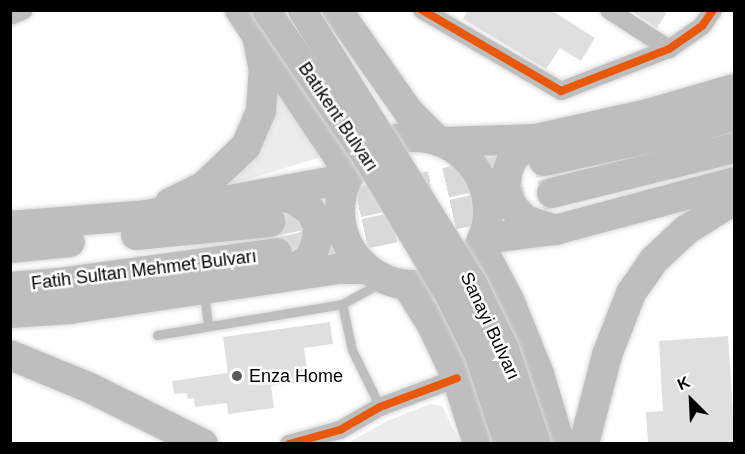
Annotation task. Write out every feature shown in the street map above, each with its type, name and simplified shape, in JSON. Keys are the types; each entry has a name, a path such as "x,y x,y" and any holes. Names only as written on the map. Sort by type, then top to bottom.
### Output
{"highway":[{"path":"240,10 262,23 348,176"},
{"path":"10,313 70,309 336,270 432,283 456,272 481,242 488,220 487,194 477,170 459,151 439,141 408,111 337,10"},
{"path":"146,215 203,187 246,146 261,110 264,71 262,23"},
{"path":"555,230 525,220 512,206 505,188 507,173 513,158 648,114 735,89"},
{"path":"478,444 457,378 443,349 387,278 350,250 340,226 340,200 348,176 360,158 385,142 411,136 439,141 540,150 678,132 735,116"},
{"path":"552,193 687,162 735,148"},
{"path":"10,226 146,215 247,198 348,176"},
{"path":"247,198 272,196 292,198 310,210 318,225 317,240 310,258 290,272 263,281"},
{"path":"481,242 734,197"},
{"path":"584,444 607,355 630,293 653,261 686,230 734,197"},
{"name":"Fatih Sultan Mehmet Bulvarı","path":"10,248 270,222"},
{"path":"481,242 539,374 560,444"},
{"name":"Fatih Sultan Mehmet Bulvarı","path":"10,287 58,283 277,253"},
{"path":"443,349 454,330 474,315 488,311 513,311"},
{"path":"10,354 90,388 203,444"}],"main road":[{"name":"Batıkent Bulvarı","path":"302,10 419,220"},
{"name":"Batıkent Bulvarı","path":"262,23 419,220"},
{"name":"Sanayi Bulvarı","path":"419,220 449,295 479,356 508,444"},
{"name":"Sanayi Bulvarı","path":"419,220 474,285 505,349 537,444"}],"street":[{"path":"422,10 449,17 561,91 669,49 702,26 713,10"},
{"path":"609,10 669,49"},
{"path":"289,444 340,430 381,407 457,378"}],"lane":[{"path":"157,334 342,304 387,278"},
{"path":"204,291 208,326"},
{"path":"342,304 352,350 381,407"}],"shaded area":[{"path":"274,83 321,157 229,185 229,179"},
{"path":"430,404 442,406 460,443 348,443 387,421"}],"building":[{"path":"468,10 551,10 595,38 581,61 560,48 546,69 463,19"},
{"path":"630,10 668,10 657,28"},
{"path":"330,322 333,344 304,348 309,381 271,386 274,408 228,414 227,403 195,407 194,398 188,399 187,393 174,394 172,381 228,373 223,337"},
{"path":"728,336 735,444 648,444 646,412 663,411 659,341"}],"tunnel":[{"path":"270,222 544,161"},
{"path":"277,253 552,193"}],"cycle path":[{"path":"422,10 561,91 669,49 702,26 713,10"},
{"path":"289,444 340,430 380,407 457,378"}],"place":[{"name":"Enza Home","path":"237,376"}]}
